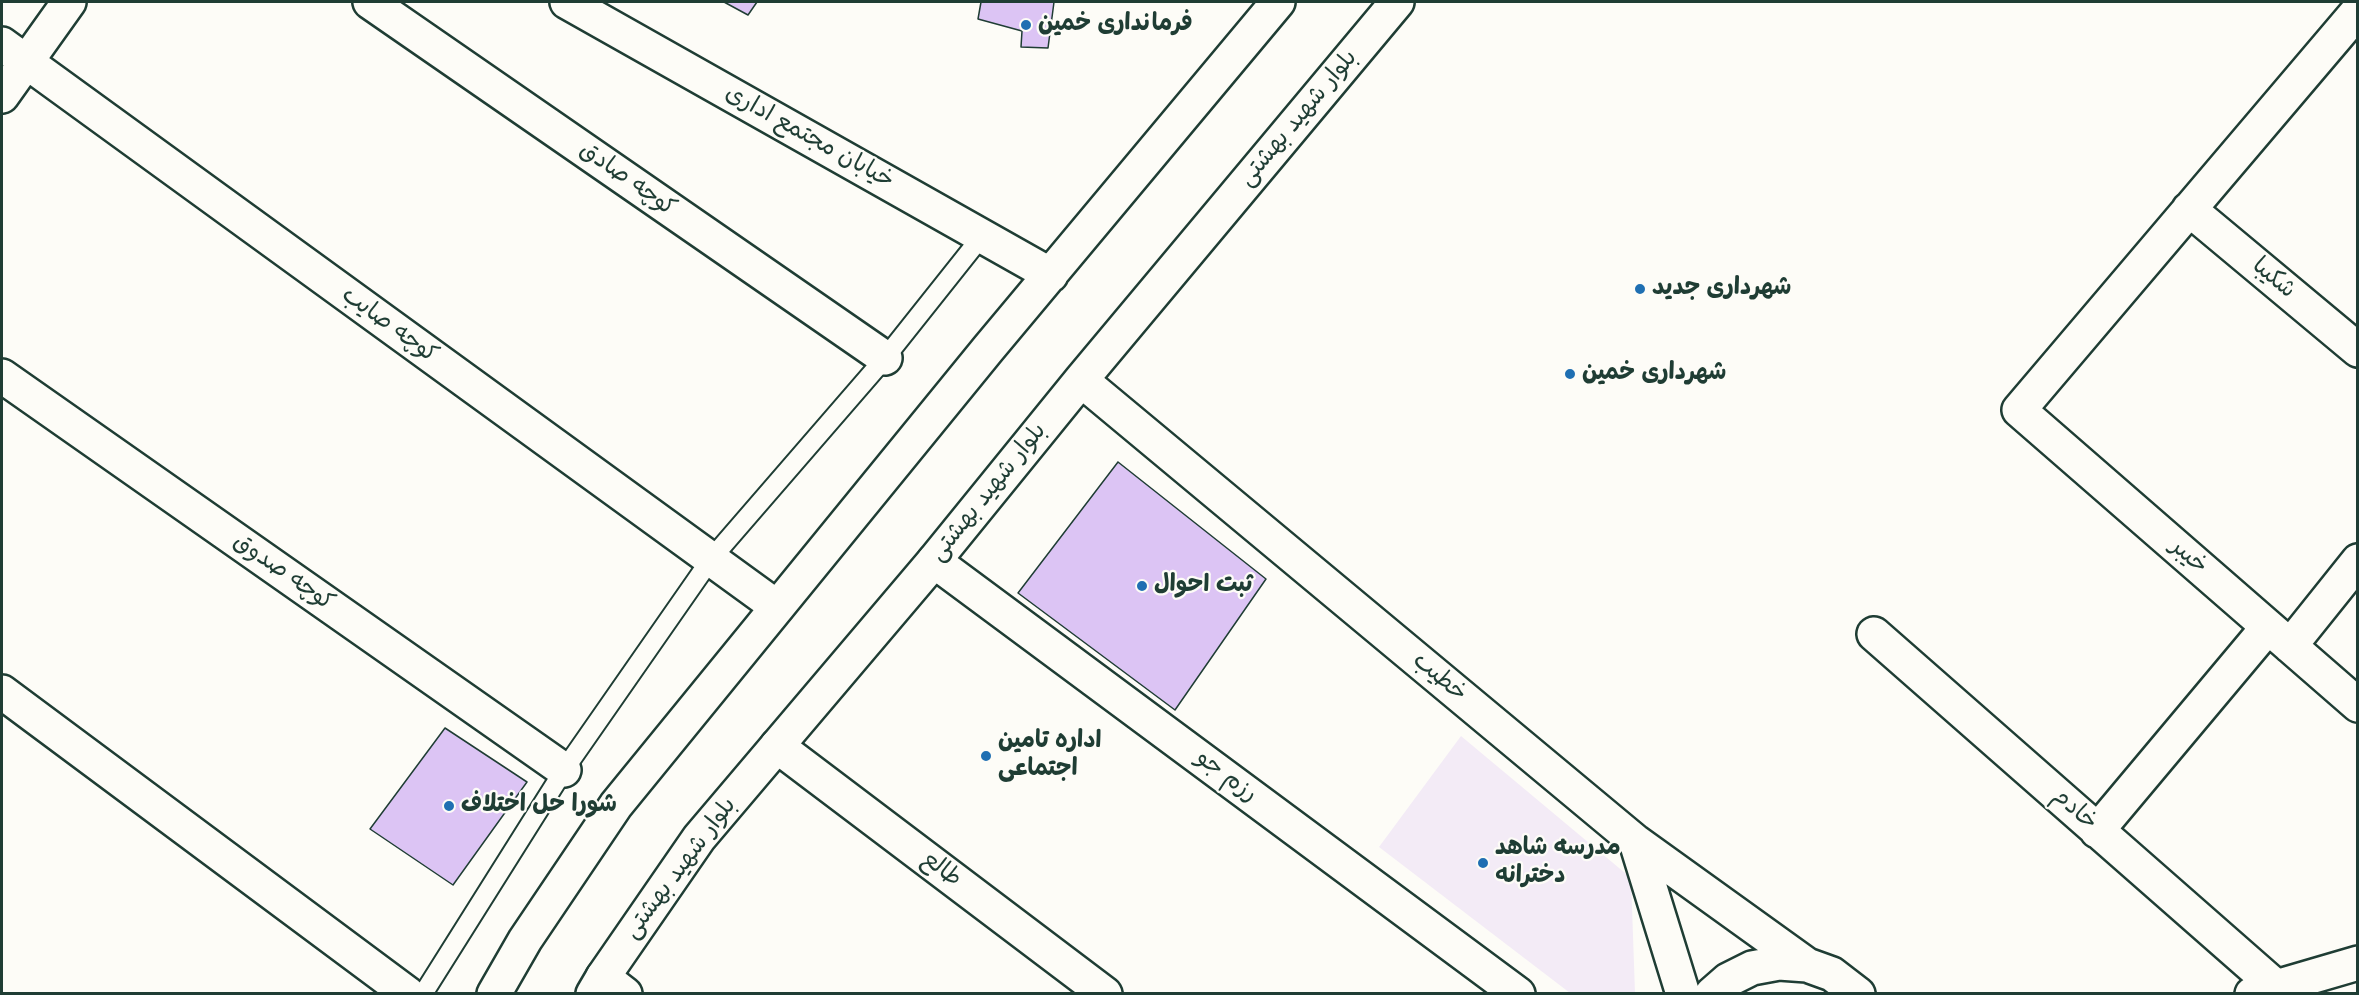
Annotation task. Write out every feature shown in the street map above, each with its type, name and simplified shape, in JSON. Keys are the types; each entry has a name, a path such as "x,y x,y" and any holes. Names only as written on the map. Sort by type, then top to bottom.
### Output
{"street":[{"path":"2,96 14,53 69,2"},
{"name":"کوچه صادق","path":"370,2 885,358"},
{"name":"خیابان مجتمع اداری","path":"567,2 1051,275"},
{"path":"494,993 525,940 616,805 1278,2"},
{"name":"بلوار شهید بهشتی","path":"607,988 699,838 933,561 1397,2"},
{"path":"2189,209 2358,10"},
{"name":"کوچه صایب","path":"14,53 777,608"},
{"name":"شکیبا","path":"2189,209 2358,350"},
{"name":"خیبر","path":"2189,209 2019,410 2358,705"},
{"name":"کوچه صدوق","path":"2,376 564,770"},
{"name":"خطیب","path":"1081,380 1636,842 1807,965"},
{"name":"رزم جو","path":"933,561 1518,993"},
{"path":"2097,831 2279,637 2358,561"},
{"name":"خادم","path":"1874,634 2097,831 2263,990"},
{"path":"2,692 408,993"},
{"name":"طالع","path":"777,746 1105,993"},
{"path":"1636,842 1683,993"},
{"path":"1712,993 1728,980 1752,968 1779,963 1807,965 1832,974 1858,993"},
{"path":"2263,990 2358,963"}],"lane":[{"path":"423,993 564,770 711,559 885,358 982,236"}],"shaded area":[{"path":"1461,736 1631,878 1635,993 1570,993 1379,847"}],"building":[{"path":"724,2 757,2 748,15"},
{"name":"فرمانداری خمین","path":"981,2 1054,2 1048,48 1021,47 1022,31 978,19"},
{"name":"ثبت احوال","path":"1118,462 1266,579 1175,710 1018,593"},
{"name":"شورا حل اختلاف","path":"445,728 527,782 453,885 370,829"}],"place":[{"name":"فرمانداری خمین","path":"1026,25"},
{"name":"شهرداری جدید","path":"1640,289"},
{"name":"شهرداری خمین","path":"1570,374"},
{"name":"ثبت احوال","path":"1142,586"},
{"name":"اداره تامین اجتماعی","path":"986,756"},
{"name":"شورا حل اختلاف","path":"449,806"},
{"name":"مدرسه شاهد دخترانه","path":"1483,863"}]}
